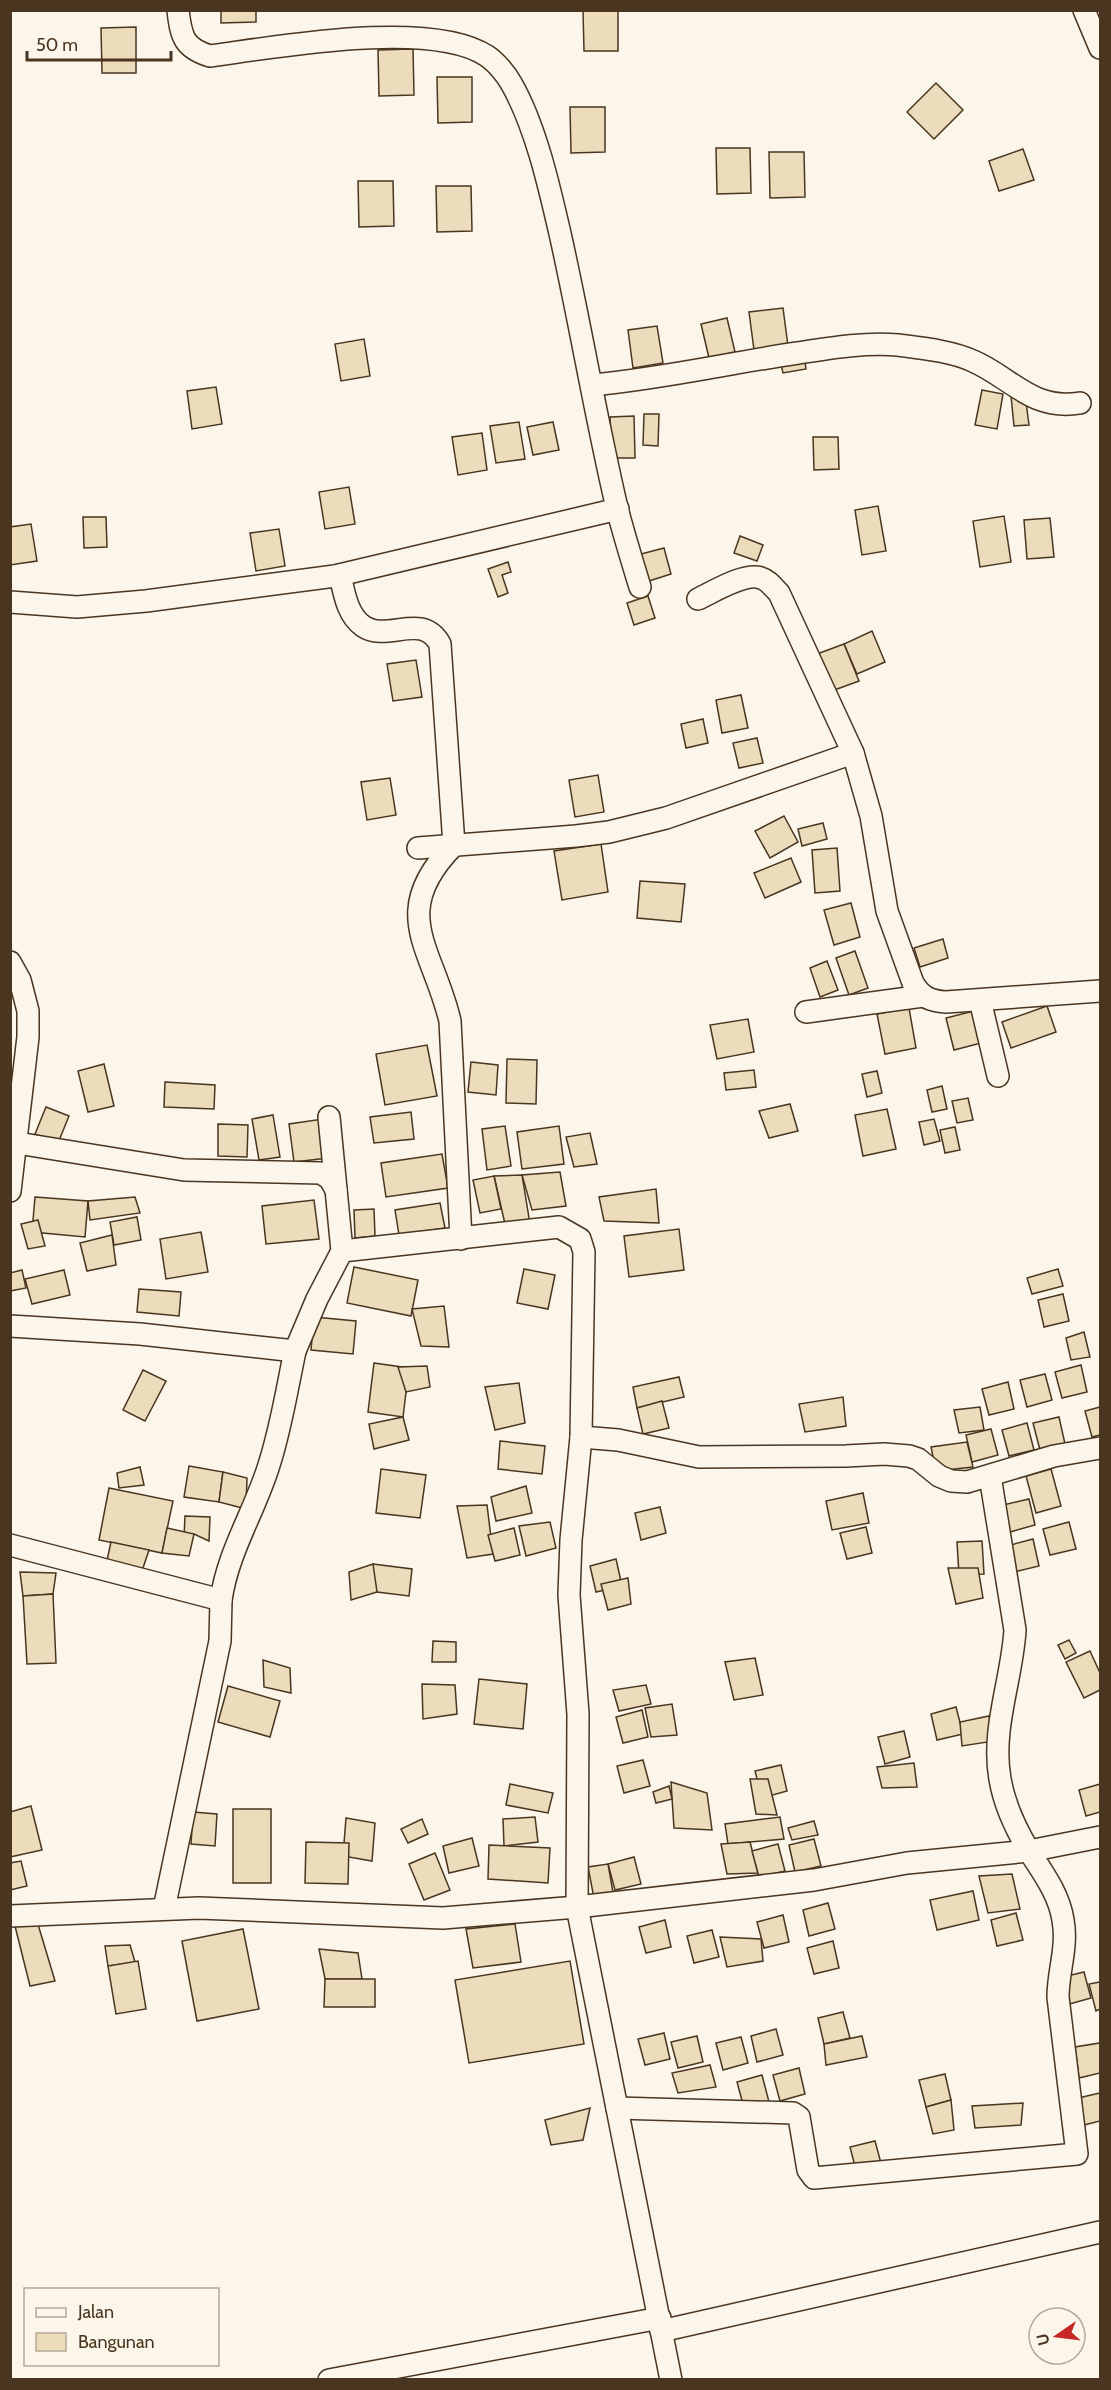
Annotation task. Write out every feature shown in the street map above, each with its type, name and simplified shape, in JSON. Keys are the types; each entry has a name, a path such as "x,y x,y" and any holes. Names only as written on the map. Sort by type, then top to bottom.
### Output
{"street":[{"path":"178,10 180,27 188,45 210,56 318,41 402,37 439,40 472,49 488,57 511,82 527,119 550,189 618,509 640,587"},
{"path":"1084,10 1101,48"},
{"path":"592,385 637,381 835,347 896,345 940,352 973,361 1018,390 1045,403 1065,406 1080,403"},
{"path":"10,602 77,607 146,601 340,575 618,509"},
{"path":"340,575 348,606 363,626 382,631 418,628 430,632 440,644 454,845 439,860 426,881 417,918 422,943 450,1021 461,1239"},
{"path":"699,599 743,578 753,576 762,578 770,584 786,606 853,753 870,816 887,911 913,983 923,996 932,1001 946,1002 1101,991"},
{"path":"418,848 609,832 666,818 853,753"},
{"path":"10,962 20,980 28,1011 28,1037 10,1191"},
{"path":"807,1012 923,996"},
{"path":"980,1000 998,1076"},
{"path":"164,1909 220,1641 224,1576 232,1551 269,1466 295,1351 317,1299 342,1251 329,1117"},
{"path":"16,1143 184,1170 321,1173 330,1179 336,1190"},
{"path":"342,1251 559,1227 580,1239 584,1252 581,1437 571,1540 569,1595 578,1714 577,1907 671,2379"},
{"path":"10,1326 140,1334 295,1351"},
{"path":"581,1437 618,1440 699,1457 884,1454 909,1456 918,1459 939,1476 951,1481 967,1482 1054,1456 1101,1448"},
{"path":"617,2108 793,2113 799,2117 808,2170 814,2178 1077,2154 1058,1997 1058,1978 1065,1952 1063,1921 1056,1895 1039,1863 1029,1851 1005,1801 1000,1780 997,1754 1000,1722 1014,1655 1016,1630 990,1476"},
{"path":"10,1545 221,1600"},
{"path":"10,1916 199,1908 443,1918 577,1907 814,1880 908,1863 1029,1851 1101,1837"},
{"path":"329,2379 661,2324 1101,2232"}],"building":[{"path":"221,10 256,10 256,22 221,23"},
{"path":"583,10 618,10 618,51 584,51"},
{"path":"136,27 136,73 102,73 101,28"},
{"path":"413,49 414,95 379,96 378,50"},
{"path":"437,77 472,77 472,122 438,123"},
{"path":"936,83 963,110 934,139 907,112"},
{"path":"570,107 605,107 605,152 571,153"},
{"path":"716,148 750,148 751,193 717,194"},
{"path":"1023,149 1034,180 999,191 989,161"},
{"path":"769,152 804,152 805,197 770,198"},
{"path":"358,181 393,181 394,226 359,227"},
{"path":"436,186 471,186 472,231 437,232"},
{"path":"783,308 788,346 754,350 749,312"},
{"path":"727,318 735,352 709,358 701,324"},
{"path":"657,326 663,363 633,368 628,330"},
{"path":"364,339 370,376 341,381 335,344"},
{"path":"804,355 806,369 783,373 780,360"},
{"path":"216,387 222,424 192,429 187,391"},
{"path":"982,390 1003,394 997,429 975,425"},
{"path":"1025,394 1029,425 1014,426 1011,396"},
{"path":"644,414 659,414 658,446 643,445"},
{"path":"634,416 635,458 612,458 610,417"},
{"path":"519,422 525,459 496,463 490,426"},
{"path":"553,422 559,450 533,455 527,427"},
{"path":"482,433 487,470 458,475 452,437"},
{"path":"813,437 838,437 839,469 814,470"},
{"path":"349,487 355,524 325,529 319,492"},
{"path":"878,506 886,551 862,555 855,510"},
{"path":"1004,516 1011,562 980,567 973,521"},
{"path":"83,517 106,517 107,547 84,548"},
{"path":"1050,518 1054,557 1027,559 1024,520"},
{"path":"31,524 37,561 10,565 10,527"},
{"path":"279,529 285,566 256,571 250,533"},
{"path":"740,536 763,545 757,561 734,553"},
{"path":"664,548 671,574 649,581 641,554"},
{"path":"508,562 511,572 502,575 508,593 498,597 488,569"},
{"path":"648,596 655,618 634,625 627,603"},
{"path":"872,631 885,662 857,674 844,644"},
{"path":"844,644 859,681 829,692 817,654"},
{"path":"416,660 422,697 393,701 387,664"},
{"path":"741,695 748,728 722,733 716,700"},
{"path":"703,719 708,743 686,748 681,724"},
{"path":"757,738 763,763 739,768 733,743"},
{"path":"598,775 604,812 575,817 569,780"},
{"path":"390,778 396,815 367,820 361,782"},
{"path":"784,816 798,842 770,858 755,831"},
{"path":"823,823 827,839 802,846 798,829"},
{"path":"601,844 608,892 562,900 554,851"},
{"path":"837,848 840,891 815,893 812,850"},
{"path":"791,858 801,882 765,898 754,873"},
{"path":"640,881 685,884 681,922 637,918"},
{"path":"851,903 860,937 834,945 824,910"},
{"path":"943,939 948,958 920,967 914,948"},
{"path":"855,951 868,988 849,995 836,958"},
{"path":"827,961 838,990 820,997 810,968"},
{"path":"1047,1006 1056,1032 1011,1048 1002,1022"},
{"path":"909,1008 916,1048 885,1054 877,1014"},
{"path":"978,1010 985,1042 954,1050 946,1018"},
{"path":"748,1019 754,1052 717,1059 710,1025"},
{"path":"427,1045 437,1096 385,1105 376,1054"},
{"path":"507,1059 537,1060 536,1104 506,1103"},
{"path":"471,1062 498,1065 496,1095 468,1092"},
{"path":"104,1064 114,1106 88,1112 78,1071"},
{"path":"754,1070 756,1087 726,1090 724,1073"},
{"path":"877,1071 882,1093 867,1097 862,1074"},
{"path":"165,1082 215,1085 214,1109 164,1107"},
{"path":"942,1086 947,1109 932,1112 927,1090"},
{"path":"968,1098 973,1120 957,1123 952,1101"},
{"path":"790,1104 798,1131 769,1138 759,1111"},
{"path":"46,1107 69,1116 58,1143 35,1134"},
{"path":"887,1109 896,1149 863,1156 855,1115"},
{"path":"411,1112 414,1139 374,1143 370,1117"},
{"path":"273,1115 280,1157 259,1160 252,1119"},
{"path":"323,1119 328,1158 294,1162 289,1124"},
{"path":"934,1119 940,1141 924,1145 919,1122"},
{"path":"218,1124 248,1125 247,1157 218,1156"},
{"path":"505,1126 511,1166 487,1170 482,1129"},
{"path":"559,1126 564,1164 522,1169 517,1132"},
{"path":"955,1127 960,1150 945,1153 940,1130"},
{"path":"590,1133 597,1164 574,1167 566,1137"},
{"path":"442,1154 448,1188 386,1197 381,1163"},
{"path":"560,1172 566,1206 532,1210 522,1175"},
{"path":"522,1175 530,1224 505,1224 494,1176"},
{"path":"494,1176 501,1209 480,1213 473,1180"},
{"path":"656,1189 659,1223 604,1221 599,1197"},
{"path":"35,1197 88,1201 85,1237 32,1232"},
{"path":"135,1197 140,1213 90,1220 88,1201"},
{"path":"314,1200 319,1239 266,1244 262,1206"},
{"path":"440,1203 445,1228 399,1235 395,1210"},
{"path":"374,1209 375,1236 355,1238 354,1210"},
{"path":"137,1217 141,1240 114,1245 110,1222"},
{"path":"38,1220 45,1246 28,1249 21,1224"},
{"path":"679,1229 684,1270 629,1277 624,1236"},
{"path":"201,1232 208,1272 166,1279 160,1239"},
{"path":"112,1235 116,1265 87,1271 80,1243"},
{"path":"354,1267 418,1280 411,1316 347,1303"},
{"path":"524,1269 555,1275 548,1309 517,1303"},
{"path":"1058,1269 1063,1286 1032,1294 1027,1278"},
{"path":"22,1270 26,1288 10,1291 10,1273"},
{"path":"64,1270 70,1295 32,1304 25,1279"},
{"path":"139,1289 181,1292 179,1316 137,1312"},
{"path":"1063,1294 1069,1321 1044,1327 1038,1300"},
{"path":"444,1306 449,1347 421,1346 412,1309"},
{"path":"314,1317 356,1321 353,1354 311,1350"},
{"path":"1084,1332 1090,1357 1071,1360 1066,1338"},
{"path":"374,1363 409,1368 403,1417 368,1412"},
{"path":"1081,1365 1087,1392 1062,1398 1055,1372"},
{"path":"427,1366 430,1387 406,1392 398,1367"},
{"path":"143,1370 166,1381 145,1421 123,1410"},
{"path":"1045,1374 1052,1400 1027,1407 1020,1380"},
{"path":"679,1377 684,1397 637,1408 633,1387"},
{"path":"1008,1382 1014,1409 989,1415 982,1389"},
{"path":"519,1383 525,1423 495,1430 485,1387"},
{"path":"843,1397 846,1426 805,1432 799,1404"},
{"path":"662,1401 669,1428 643,1434 637,1408"},
{"path":"980,1407 984,1430 959,1433 954,1410"},
{"path":"1100,1407 1100,1435 1092,1437 1085,1411"},
{"path":"403,1417 409,1440 374,1449 369,1424"},
{"path":"1059,1417 1065,1444 1040,1450 1033,1423"},
{"path":"1027,1423 1034,1450 1009,1456 1002,1430"},
{"path":"991,1429 998,1455 972,1462 966,1435"},
{"path":"500,1441 545,1446 542,1474 498,1469"},
{"path":"967,1442 973,1467 936,1471 931,1447"},
{"path":"189,1466 223,1472 219,1502 184,1497"},
{"path":"140,1467 144,1485 119,1488 117,1473"},
{"path":"381,1469 426,1475 420,1518 376,1513"},
{"path":"1051,1469 1061,1506 1036,1513 1026,1476"},
{"path":"223,1472 247,1478 246,1509 219,1502"},
{"path":"526,1486 532,1513 496,1521 491,1497"},
{"path":"109,1488 173,1501 162,1553 99,1540"},
{"path":"863,1493 869,1523 832,1530 826,1501"},
{"path":"1029,1499 1035,1525 1010,1532 1003,1505"},
{"path":"487,1505 493,1554 467,1558 457,1506"},
{"path":"660,1507 666,1533 641,1540 635,1513"},
{"path":"185,1516 210,1517 209,1541 194,1534 184,1538"},
{"path":"550,1522 556,1548 526,1556 519,1526"},
{"path":"1069,1522 1076,1549 1050,1555 1043,1529"},
{"path":"866,1527 872,1553 847,1559 840,1533"},
{"path":"167,1528 194,1534 189,1556 162,1553"},
{"path":"514,1528 520,1555 495,1561 488,1535"},
{"path":"1033,1539 1039,1566 1014,1572 1007,1546"},
{"path":"982,1541 984,1574 959,1575 957,1542"},
{"path":"111,1542 149,1550 140,1577 106,1565"},
{"path":"616,1559 622,1586 596,1592 590,1566"},
{"path":"373,1564 412,1569 409,1596 369,1591"},
{"path":"373,1564 377,1592 351,1600 349,1572"},
{"path":"948,1568 978,1568 983,1598 956,1604"},
{"path":"20,1572 56,1573 53,1594 23,1596"},
{"path":"628,1578 631,1604 608,1610 601,1584"},
{"path":"53,1594 56,1663 27,1664 23,1596"},
{"path":"1069,1640 1076,1653 1065,1659 1058,1645"},
{"path":"433,1641 456,1642 456,1662 432,1662"},
{"path":"1090,1651 1100,1673 1100,1690 1084,1698 1066,1662"},
{"path":"755,1658 763,1695 734,1700 725,1662"},
{"path":"263,1660 290,1668 291,1693 264,1687"},
{"path":"479,1679 527,1684 523,1729 474,1724"},
{"path":"422,1684 455,1685 457,1714 423,1719"},
{"path":"646,1685 651,1704 619,1711 613,1690"},
{"path":"228,1686 280,1701 270,1737 218,1722"},
{"path":"672,1704 677,1735 651,1737 645,1708"},
{"path":"956,1707 963,1734 937,1740 931,1714"},
{"path":"642,1710 648,1737 623,1743 616,1717"},
{"path":"989,1716 994,1741 962,1746 960,1722"},
{"path":"904,1731 910,1757 885,1764 878,1737"},
{"path":"643,1760 650,1786 624,1793 617,1766"},
{"path":"914,1763 917,1787 882,1788 877,1767"},
{"path":"781,1765 787,1791 762,1798 755,1771"},
{"path":"750,1779 768,1779 777,1815 756,1814"},
{"path":"671,1782 707,1793 712,1830 674,1828"},
{"path":"510,1784 553,1793 548,1813 506,1805"},
{"path":"1100,1784 1100,1812 1086,1816 1079,1790"},
{"path":"669,1786 672,1799 656,1803 653,1792"},
{"path":"31,1806 42,1850 10,1857 10,1812"},
{"path":"233,1809 271,1809 271,1883 233,1883"},
{"path":"193,1812 217,1814 215,1846 191,1844"},
{"path":"535,1817 538,1842 504,1846 503,1819"},
{"path":"780,1817 784,1839 728,1844 725,1824"},
{"path":"346,1818 375,1823 372,1861 343,1856"},
{"path":"422,1819 428,1834 408,1843 401,1829"},
{"path":"814,1821 818,1835 792,1840 788,1828"},
{"path":"472,1838 479,1866 449,1873 443,1846"},
{"path":"814,1839 821,1866 795,1872 789,1845"},
{"path":"306,1842 349,1843 348,1884 305,1883"},
{"path":"750,1842 758,1873 727,1874 721,1844"},
{"path":"778,1844 785,1871 759,1877 752,1851"},
{"path":"489,1845 550,1848 548,1883 488,1879"},
{"path":"435,1853 450,1890 424,1900 409,1864"},
{"path":"634,1857 641,1884 615,1890 608,1864"},
{"path":"21,1861 27,1886 10,1890 10,1863"},
{"path":"608,1864 614,1898 594,1898 588,1867"},
{"path":"1012,1874 1020,1909 988,1913 979,1876"},
{"path":"973,1891 979,1920 937,1930 930,1900"},
{"path":"828,1903 835,1929 809,1936 803,1910"},
{"path":"1016,1913 1023,1940 997,1946 991,1920"},
{"path":"783,1915 789,1942 764,1948 757,1922"},
{"path":"665,1920 671,1947 646,1953 639,1927"},
{"path":"37,1921 55,1981 30,1986 15,1926"},
{"path":"515,1924 521,1962 473,1968 466,1929"},
{"path":"243,1929 259,2009 197,2021 182,1941"},
{"path":"712,1930 719,1957 694,1963 687,1936"},
{"path":"720,1937 761,1939 763,1961 727,1967"},
{"path":"833,1941 839,1968 814,1974 807,1948"},
{"path":"130,1945 135,1962 108,1966 105,1946"},
{"path":"319,1949 358,1953 362,1979 325,1979"},
{"path":"138,1961 146,2009 116,2014 108,1966"},
{"path":"570,1961 584,2044 469,2063 455,1980"},
{"path":"1084,1972 1091,1998 1066,2005 1059,1978"},
{"path":"325,1979 375,1979 375,2007 324,2007"},
{"path":"1100,1982 1100,2009 1096,2011 1089,1984"},
{"path":"843,2012 850,2038 824,2044 818,2018"},
{"path":"776,2029 783,2055 757,2062 751,2036"},
{"path":"664,2033 670,2059 645,2065 638,2039"},
{"path":"697,2036 703,2062 678,2068 671,2042"},
{"path":"862,2036 867,2057 826,2065 824,2044"},
{"path":"741,2037 748,2063 723,2070 716,2043"},
{"path":"1100,2043 1100,2073 1079,2078 1075,2047"},
{"path":"710,2065 716,2087 678,2093 672,2073"},
{"path":"799,2068 805,2094 780,2101 773,2075"},
{"path":"945,2074 951,2100 926,2107 919,2080"},
{"path":"762,2075 769,2102 744,2108 737,2082"},
{"path":"1100,2093 1100,2121 1084,2125 1078,2098"},
{"path":"951,2100 954,2130 933,2134 926,2107"},
{"path":"1023,2103 1021,2125 975,2128 972,2106"},
{"path":"590,2108 583,2140 551,2145 545,2120"},
{"path":"875,2141 882,2167 857,2174 850,2147"}]}
